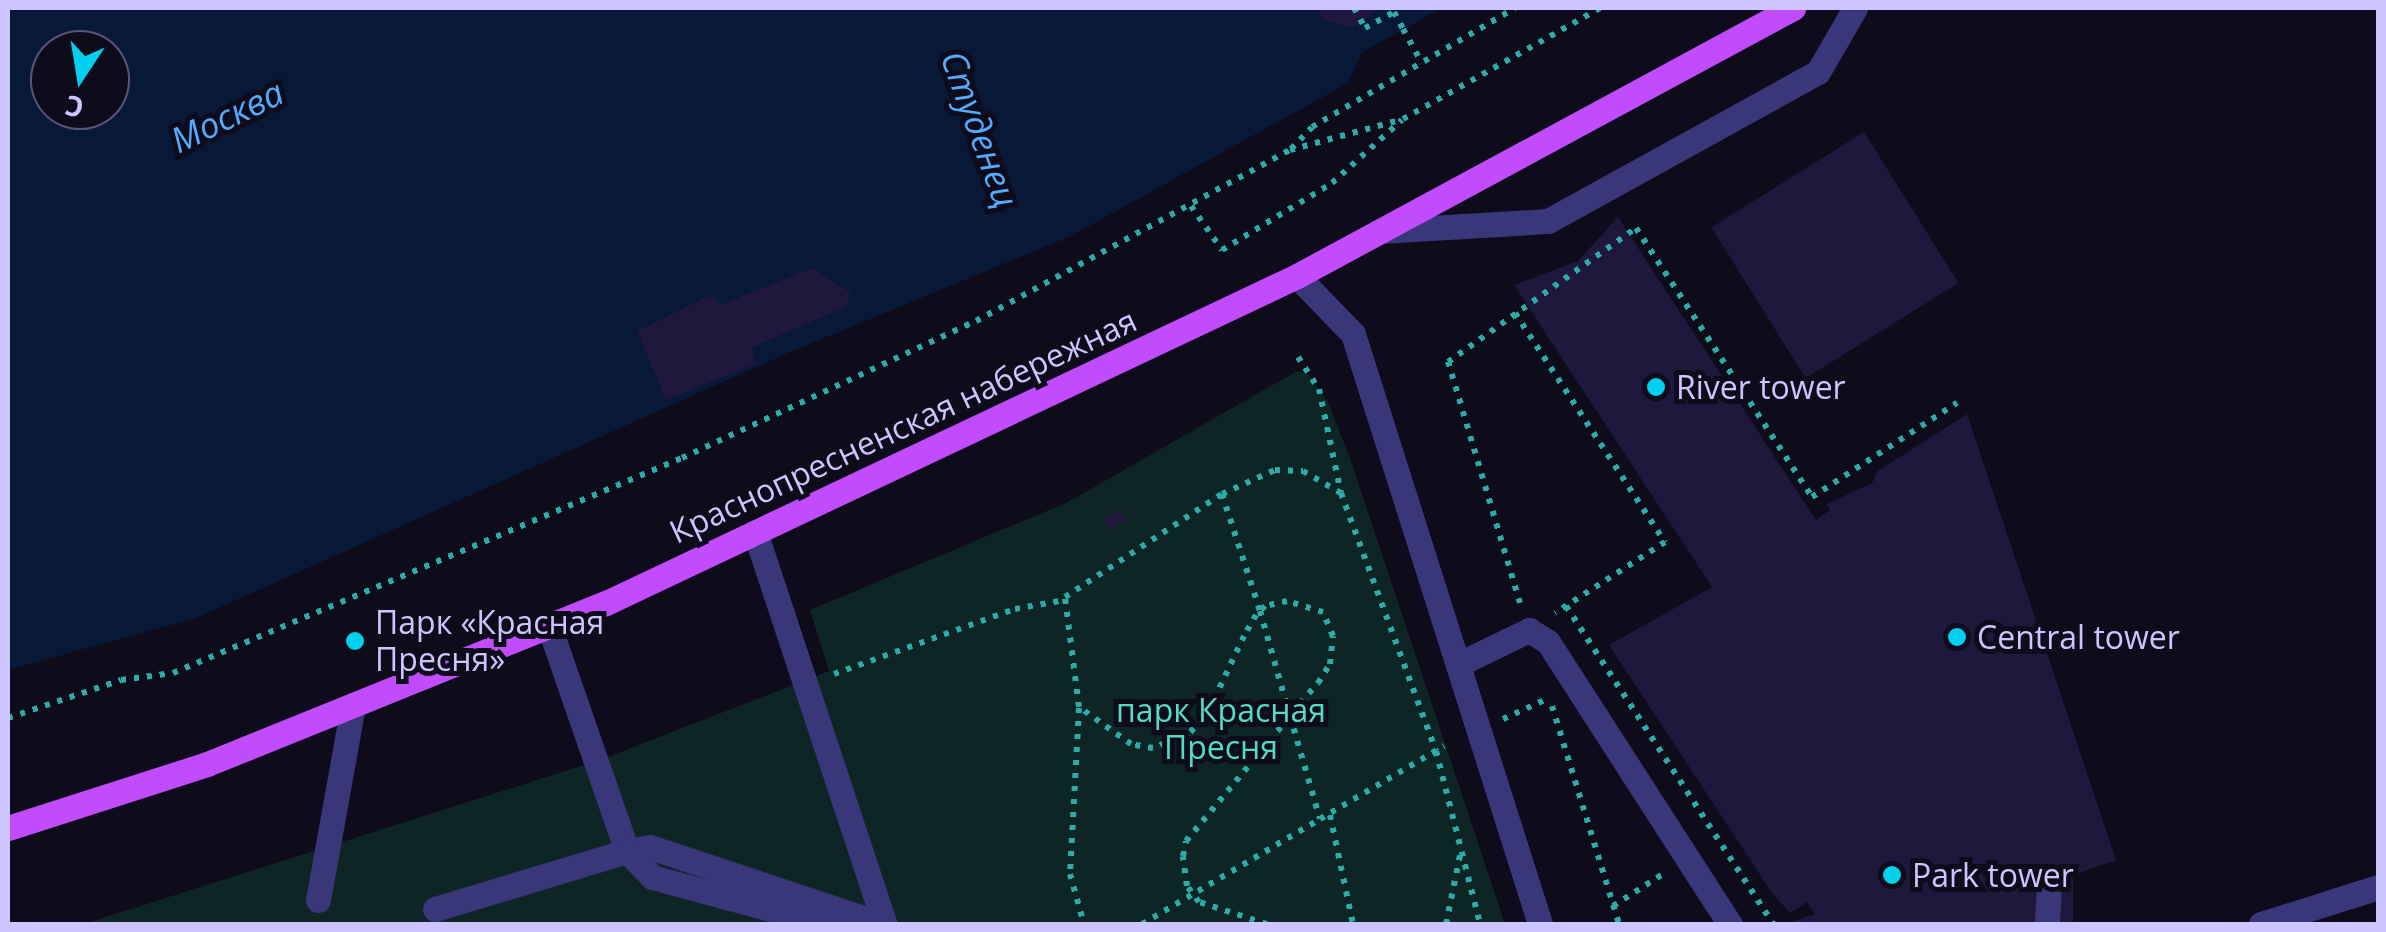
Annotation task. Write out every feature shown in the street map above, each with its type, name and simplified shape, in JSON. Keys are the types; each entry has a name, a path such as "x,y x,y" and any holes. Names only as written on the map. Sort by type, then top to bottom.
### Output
{"main road":[{"name":"Краснопресненская набережная","path":"8,828 207,764 549,626 755,532 1297,276 1793,8"}],"street":[{"path":"1380,231 1548,221 1818,72 1856,8"},
{"path":"1297,276 1352,334 1540,924"},
{"path":"755,532 884,924"},
{"path":"549,626 626,851 652,877 826,924"},
{"path":"1460,664 1528,630 1548,642 1730,924"},
{"path":"318,900 353,706"},
{"path":"435,908 650,847 884,924"},
{"path":"2046,924 2048,883"},
{"path":"2260,924 2378,886"}],"path":[{"path":"1354,8 1365,28 1394,12 1422,62"},
{"path":"1290,150 1312,127 1515,8"},
{"path":"1191,206 1222,250 1332,183 1403,120 1600,8"},
{"path":"8,718 121,680 174,673 682,458 976,321 1290,150 1403,120"},
{"path":"1515,313 1664,542 1528,630 1448,362 1515,313 1636,228 1812,497 1957,404"},
{"path":"1298,357 1318,388 1342,492 1440,749 1480,924"},
{"path":"806,684 1015,609 1065,600 1222,494 1275,470 1304,470 1342,492"},
{"path":"1222,494 1320,819"},
{"path":"1065,600 1079,707 1070,874 1084,924"},
{"path":"1079,707 1130,744 1153,748 1189,734 1260,611 1287,600 1310,603 1333,636 1330,664 1186,842 1182,872 1194,895 1211,909 1267,924"},
{"path":"1566,606 1774,924"},
{"path":"1544,681 1619,924"},
{"path":"1492,724 1549,698"},
{"path":"1142,924 1440,749"},
{"path":"1330,814 1353,924"},
{"path":"1446,924 1461,848"}],"green space":[{"name":"парк Красная Пресня","path":"1297,371 1309,375 1328,402 1351,461 1505,924 84,924 600,760 829,671 810,610 1066,503"}],"water":[{"path":"8,8 1484,8 1071,236 788,353 196,618 8,670"}],"pier":[{"path":"1442,8 1484,8 1348,83 1362,52"}],"building":[{"path":"1316,8 1380,8 1353,28 1324,20"},
{"path":"1864,132 1958,283 1806,378 1711,227"},
{"path":"1618,217 1816,520 1830,510 1827,504 1872,483 1878,471 1967,414 2116,860 2073,875 2073,924 1786,924 1815,914 1807,902 1790,913 1772,893 1609,645 1712,587 1514,285 1578,261"},
{"path":"812,268 850,292 846,307 752,347 755,364 666,400 637,331 713,294 721,305"},
{"path":"1121,510 1126,522 1109,529 1104,517"}],"place":[{"name":"River tower","path":"1656,387"},
{"name":"Central tower","path":"1957,637"},
{"name":"Парк «Красная Пресня»","path":"355,641"},
{"name":"Park tower","path":"1892,875"}],"water label":[{"name":"Москва","path":"227,116"},
{"name":"Студенец","path":"980,129"}]}
